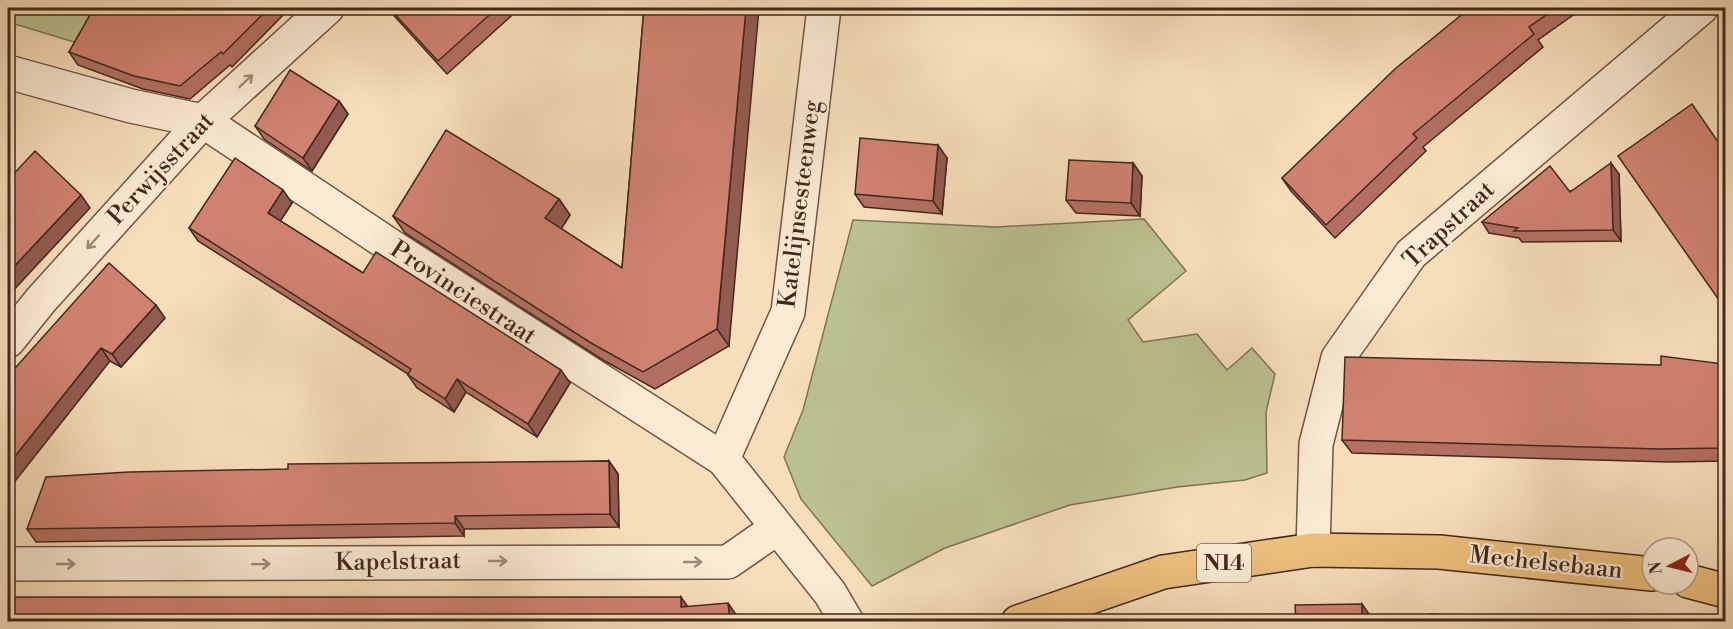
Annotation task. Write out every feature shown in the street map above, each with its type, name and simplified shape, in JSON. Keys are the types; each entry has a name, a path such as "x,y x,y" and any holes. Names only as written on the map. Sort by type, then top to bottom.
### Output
{"main road":[{"name":"Mechelsebaan","path":"1313,550 1439,552 1640,573"},
{"name":"N14","path":"1018,621 1163,572 1313,550"},
{"path":"1700,573 1725,572"},
{"path":"1700,584 1725,591"}],"street":[{"name":"Perwijsstraat","path":"8,341 41,300 203,121 327,8"},
{"name":"Katelijnsesteenweg","path":"723,459 788,312 824,8"},
{"name":"Trapstraat","path":"1313,550 1316,444 1338,358 1411,254 1701,8"},
{"name":"Provinciestraat","path":"8,72 131,106 203,121 394,248 723,459 830,593 847,621"},
{"name":"Kapelstraat","path":"8,564 728,562 777,528"}],"green space":[{"path":"8,8 104,8 77,43 8,22"},
{"path":"1144,219 1186,271 1128,320 1143,342 1197,334 1227,370 1252,348 1275,374 1266,412 1267,473 1245,480 1177,487 1070,505 945,548 872,586 801,499 784,457 803,410 853,220 996,227"}],"building":[{"path":"94,8 269,8 223,54 221,52 180,86 134,76 69,52"},
{"path":"389,8 497,8 438,61"},
{"path":"644,8 746,8 717,329 643,372 591,343 393,216 446,130 559,199 545,218 622,268"},
{"path":"1470,8 1556,8 1529,27 1534,34 1413,134 1417,138 1326,225 1282,178 1396,68"},
{"path":"290,70 339,101 303,158 255,126"},
{"path":"1692,104 1725,152 1725,448 1660,449 1342,440 1345,357 1661,365 1661,356 1723,364 1719,300 1618,156"},
{"path":"860,138 938,145 933,201 855,194"},
{"path":"35,151 81,195 8,273 8,180"},
{"path":"235,158 283,190 268,213 363,273 376,252 561,370 528,424 457,379 445,399 408,375 411,369 189,228"},
{"path":"1069,160 1133,163 1131,203 1066,200"},
{"path":"1611,163 1613,230 1514,231 1518,228 1482,222 1550,166 1570,192"},
{"path":"109,263 156,305 112,354 101,348 8,465 8,376"},
{"path":"609,461 610,514 455,516 455,523 27,529 46,477 129,472 288,469 288,464"},
{"path":"8,597 681,597 681,607 728,603 730,621 8,621"},
{"path":"1362,604 1362,621 1296,621 1295,605"},
{"path":"1430,614 1512,619 1512,621 1429,621"}]}
